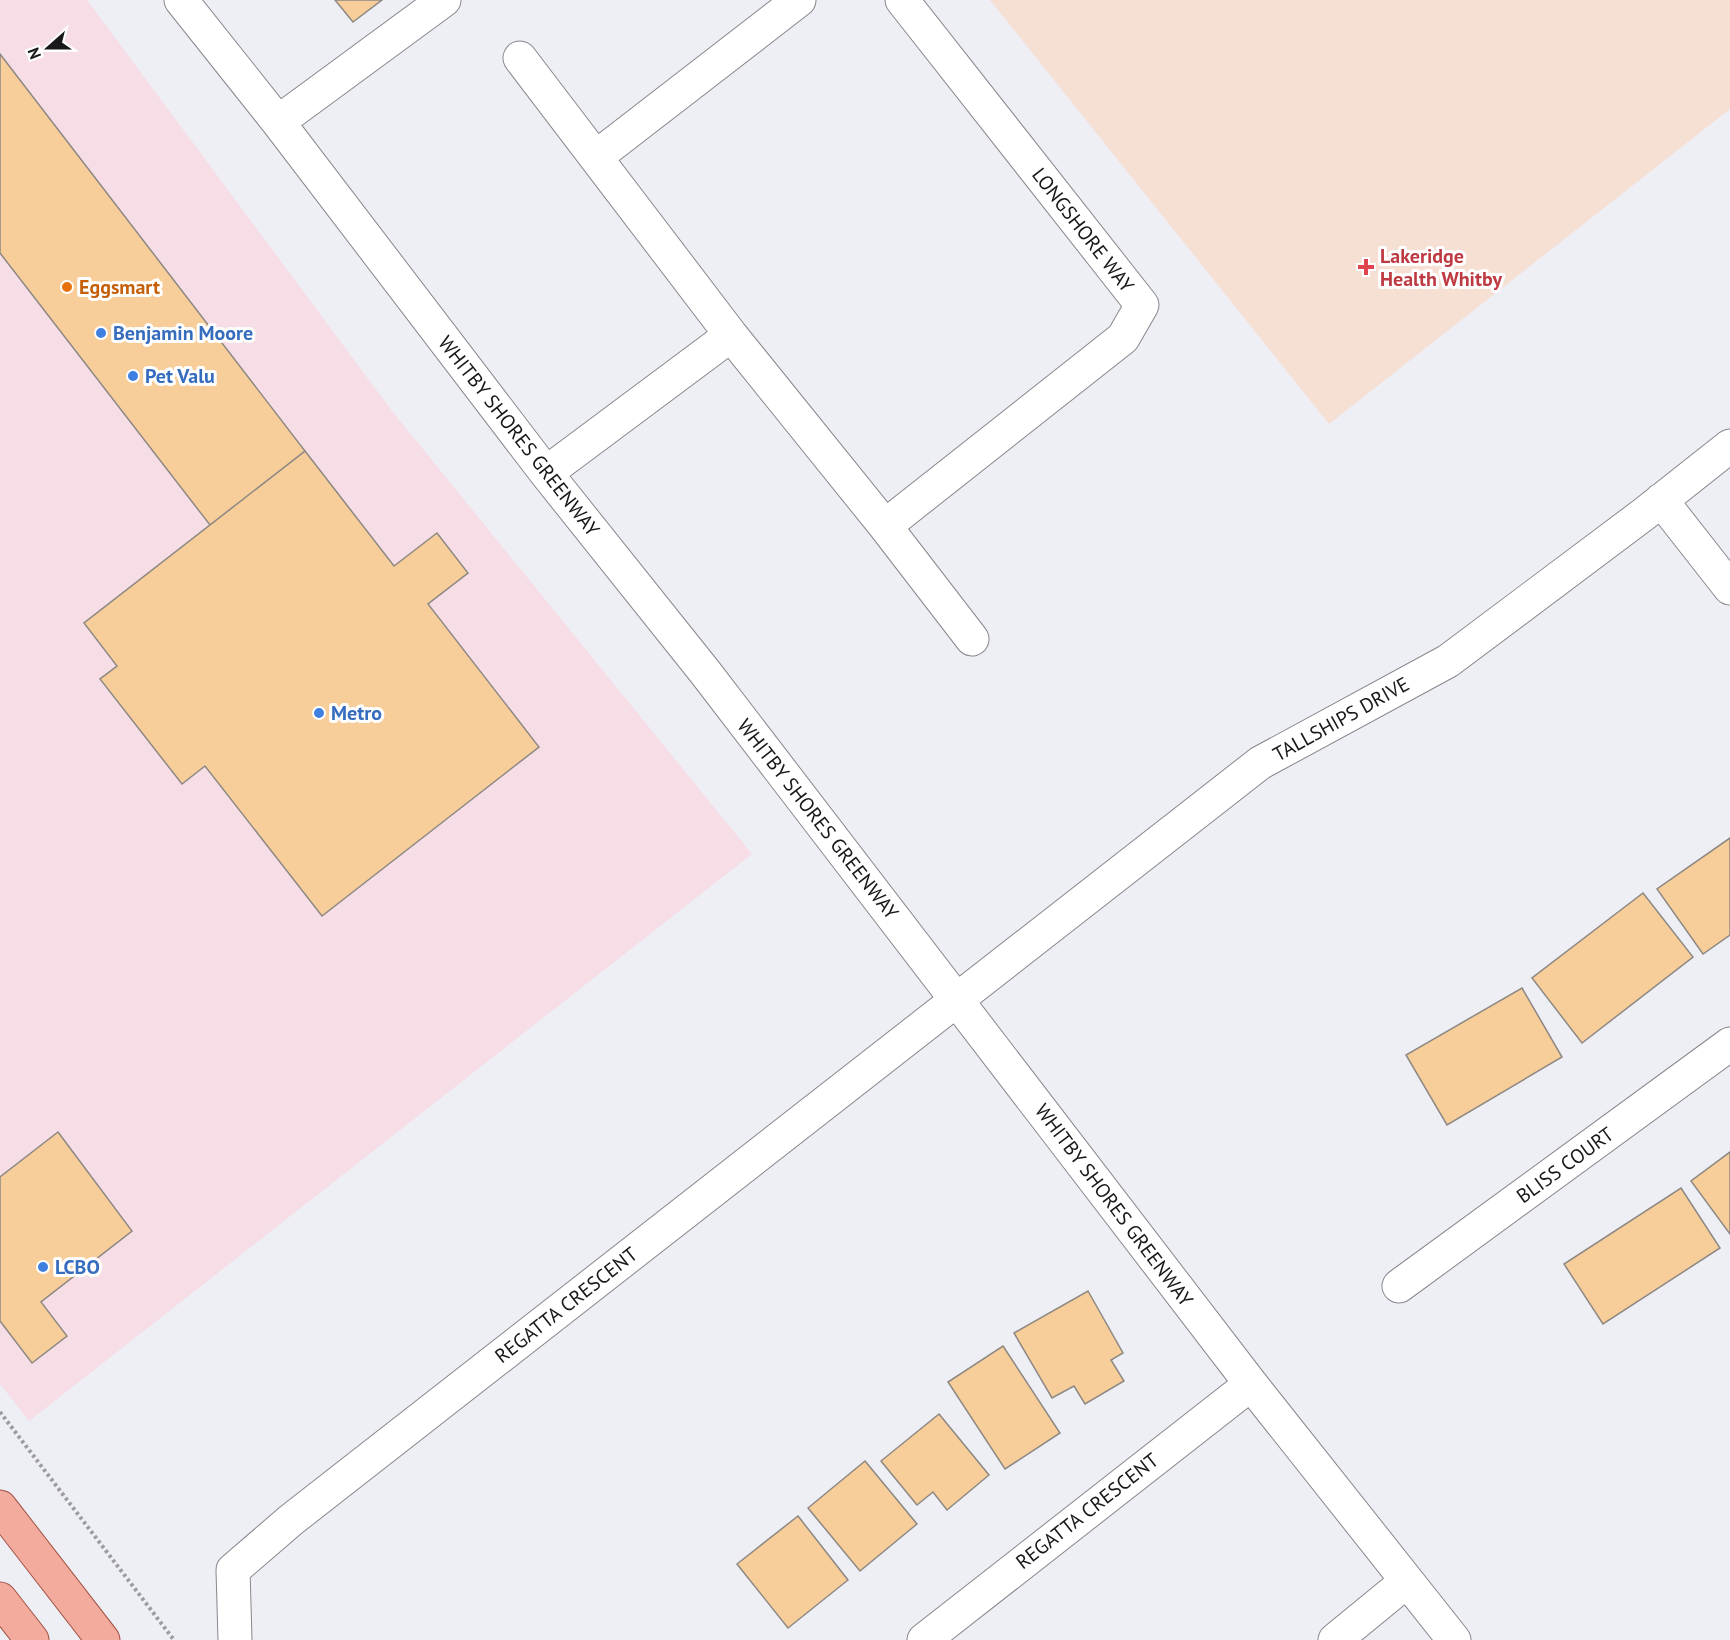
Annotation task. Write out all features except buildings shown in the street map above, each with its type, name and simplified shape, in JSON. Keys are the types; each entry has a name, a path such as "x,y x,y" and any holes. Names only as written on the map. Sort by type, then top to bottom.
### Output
{"main road":[{"path":"0,1507 103,1640"},
{"path":"0,1599 32,1640"}],"street":[{"name":"WHITBY SHORES GREENWAY","path":"181,0 278,122 546,473 705,672 1251,1384 1454,1640"},
{"path":"278,122 444,0"},
{"path":"596,157 799,0"},
{"name":"LONGSHORE WAY","path":"885,526 1123,338 1142,305 902,0"},
{"path":"520,58 731,335 885,526 972,639"},
{"path":"546,473 731,335"},
{"name":"TALLSHIPS DRIVE","path":"956,999 1260,763 1448,661 1730,446"},
{"path":"1661,500 1730,588"},
{"name":"REGATTA CRESCENT","path":"235,1640 233,1570 310,1505 956,999"},
{"name":"BLISS COURT","path":"1399,1286 1730,1044"},
{"name":"REGATTA CRESCENT","path":"924,1640 1251,1384"},
{"path":"1335,1640 1407,1581"}],"path":[{"path":"0,1412 174,1640"}],"shaded area":[{"path":"0,0 87,0 392,411 752,854 29,1421 0,1384"},
{"name":"Lakeridge Health Whitby","path":"990,0 1730,0 1730,109 1329,424"}],"place":[{"name":"Lakeridge Health Whitby","path":"1366,267"},
{"name":"Eggsmart","path":"67,287"},
{"name":"Benjamin Moore","path":"101,333"},
{"name":"Pet Valu","path":"133,376"},
{"name":"Metro","path":"319,713"},
{"name":"LCBO","path":"43,1267"}]}
